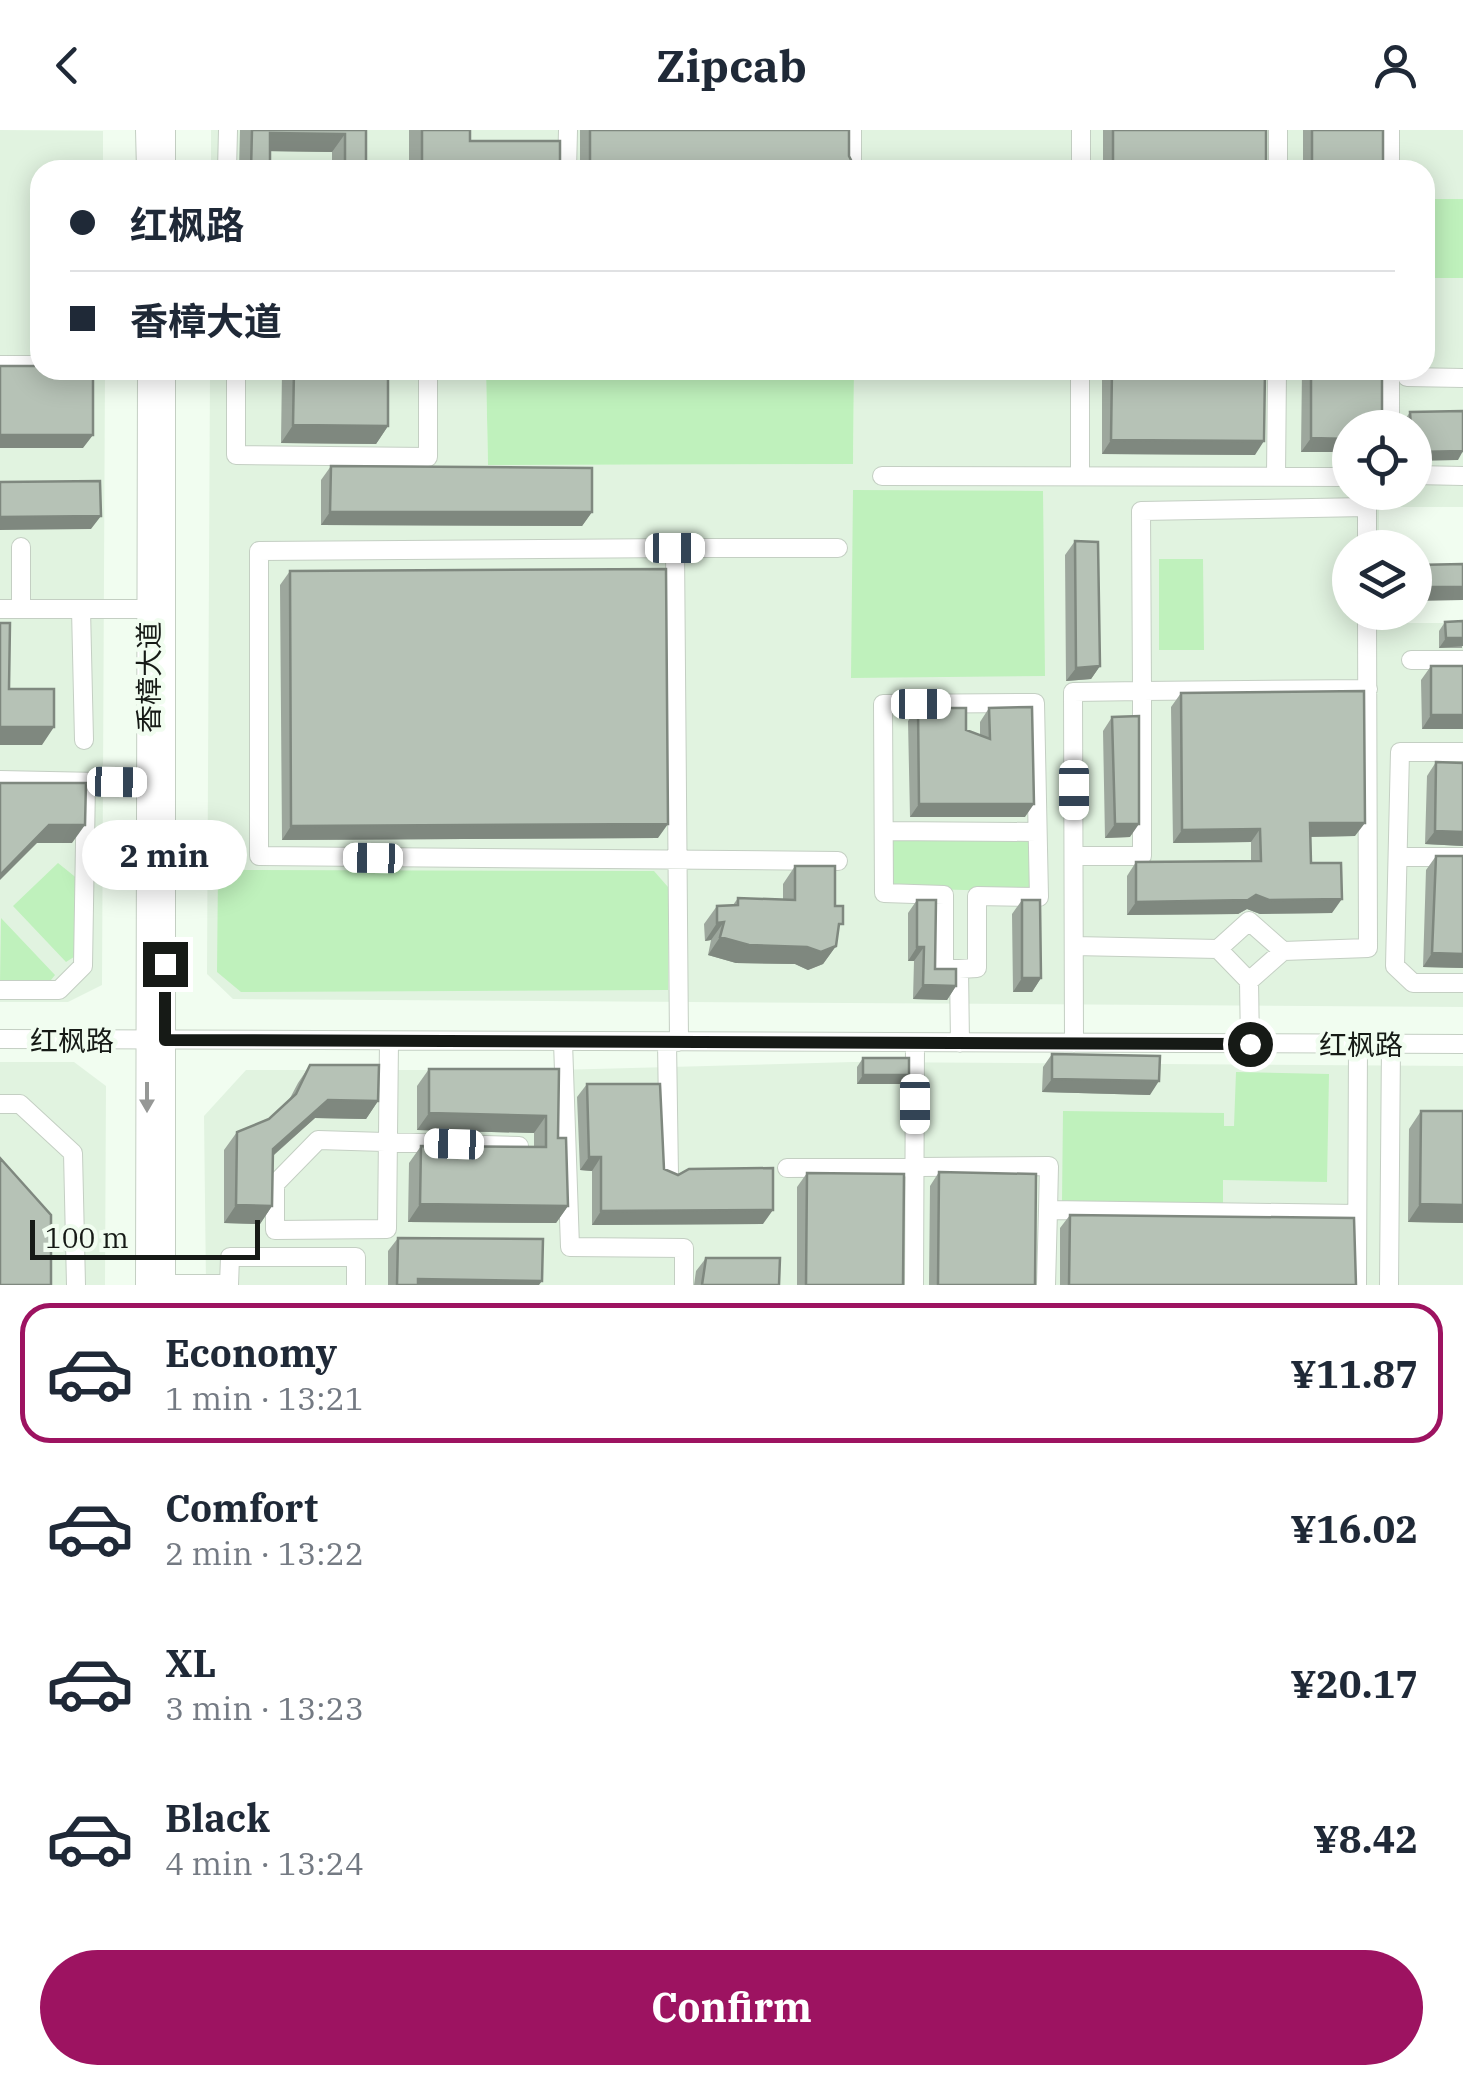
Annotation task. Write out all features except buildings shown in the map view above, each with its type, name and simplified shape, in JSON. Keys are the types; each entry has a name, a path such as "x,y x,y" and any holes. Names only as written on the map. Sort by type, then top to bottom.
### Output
{"main road":[{"path":"146,130 146,160"},
{"path":"165,130 165,160"},
{"name":"香樟大道","path":"148,380 148,783 165,1285"},
{"name":"香樟大道","path":"146,1285 156,1040 165,380"}],"street":[{"path":"228,130 228,160"},
{"path":"567,160 568,130"},
{"path":"852,130 852,160"},
{"path":"1081,130 1081,160"},
{"path":"1278,130 1278,160"},
{"path":"1390,130 1390,160"},
{"path":"0,365 30,365"},
{"path":"1435,376 1463,378"},
{"path":"236,380 236,455 428,457 428,380"},
{"path":"1080,380 1080,476"},
{"path":"1276,476 1277,380"},
{"path":"1393,410 1397,380"},
{"path":"882,476 1332,477"},
{"path":"1432,476 1463,476"},
{"path":"1074,856 1142,856 1141,511 1367,507 1367,530"},
{"path":"21,547 22,609"},
{"path":"669,1176 678,860 675,548"},
{"path":"838,548 259,551 258,856 838,861"},
{"path":"0,608 149,610"},
{"path":"81,609 84,740"},
{"path":"1249,981 1284,951 1368,948 1367,630"},
{"path":"1410,660 1463,660"},
{"path":"1074,1043 1073,692 1368,690"},
{"path":"1035,703 1039,897 884,893 884,831 883,704 1035,703"},
{"path":"1463,752 1400,752 1395,966 1413,983 1463,983"},
{"path":"0,780 148,783"},
{"path":"0,990 59,990 83,966 86,782"},
{"path":"884,831 1037,832"},
{"path":"1398,857 1463,857"},
{"path":"944,895 944,968 959,969 977,968 976,896"},
{"path":"1074,946 1218,949 1250,921 1284,951"},
{"path":"1218,949 1249,981 1250,1044"},
{"path":"959,969 960,1043"},
{"name":"红枫路","path":"0,1039 1463,1044"},
{"path":"390,1041 388,1142 387,1229 276,1230 276,1184 318,1140 388,1142 519,1146"},
{"path":"563,1042 570,1247 684,1248 684,1285"},
{"path":"914,1285 915,1043"},
{"path":"1357,1285 1358,1044"},
{"path":"1388,1285 1391,1044"},
{"path":"0,1104 20,1104 73,1152 76,1285"},
{"path":"787,1168 1049,1166 1046,1285"},
{"path":"1048,1210 1357,1214"},
{"path":"165,1285 230,1285 230,1257 356,1257 356,1285"}],"shaded area":[{"path":"0,130 103,131 103,160 30,160 30,380 105,380 102,985 68,1002 0,1002"},
{"path":"211,130 1463,130 1463,199 1435,199 1435,160 211,160"},
{"path":"1435,278 1463,278 1463,507 1432,507 1432,410 1332,410 1332,510 1379,510 1379,530 1332,530 1332,630 1432,630 1432,623 1463,623 1463,1007 233,999 207,974 210,380 486,380 488,465 853,464 854,380 1435,380"},
{"path":"0,1062 74,1062 106,1086 105,1285 0,1285"},
{"path":"853,1062 1463,1066 1463,1285 206,1285 204,1116 246,1070 556,1070"}],"green space":[{"path":"1435,199 1463,199 1463,278 1435,278"},
{"path":"486,380 854,380 853,464 488,465"},
{"path":"853,490 1043,491 1045,676 851,678"},
{"path":"1159,559 1203,559 1204,650 1159,650"},
{"path":"893,836 1033,838 1035,892 892,888"},
{"path":"58,863 79,880 77,955 66,962 13,906"},
{"path":"218,870 654,871 668,887 668,990 241,992 217,972"},
{"path":"1,918 55,975 47,985 0,983"},
{"path":"1236,1072 1329,1074 1327,1182 1223,1180 1223,1203 1062,1201 1063,1111 1224,1113 1224,1126 1234,1126"}],"route":[{"path":"165,964 165,1040 1250,1044"}]}
